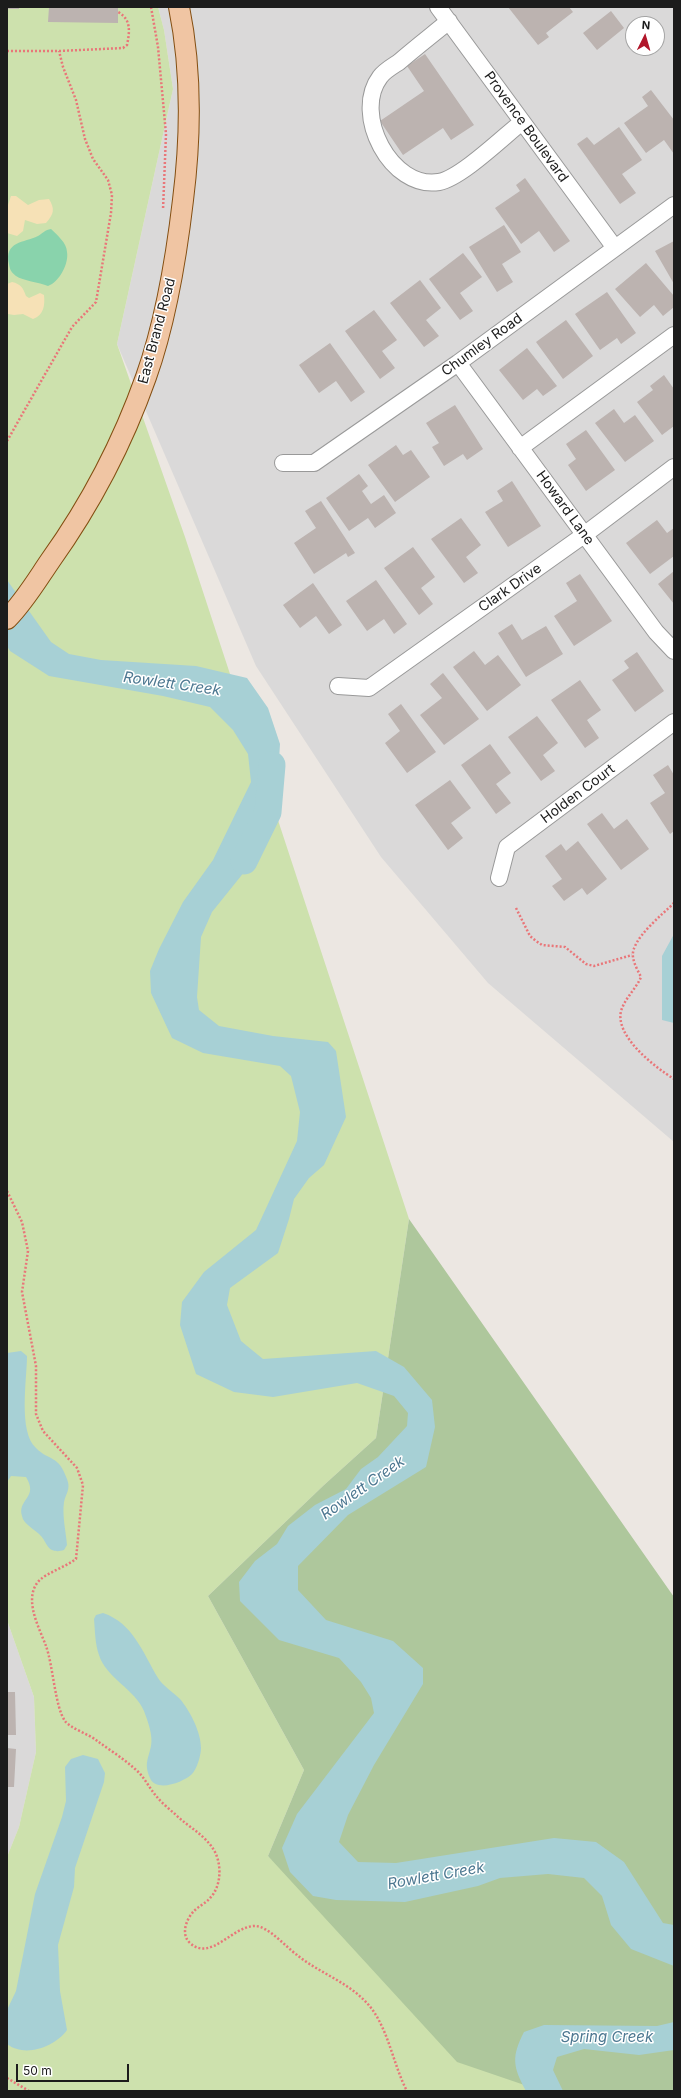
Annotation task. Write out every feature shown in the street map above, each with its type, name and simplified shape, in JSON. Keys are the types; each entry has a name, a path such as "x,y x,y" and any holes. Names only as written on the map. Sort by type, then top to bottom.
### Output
{"main road":[{"name":"East Brand Road","path":"7,619 68,535 103,475 146,377 170,287 180,231 188,155 190,100 183,29 179,7"}],"street":[{"name":"Provence Boulevard","path":"438,7 615,248"},
{"path":"448,22 380,77 371,97 370,122 381,148 404,175 421,182 439,182 458,174 522,122"},
{"name":"Chumley Road","path":"282,463 314,464 458,363 674,204"},
{"path":"520,448 674,335"},
{"name":"Howard Lane","path":"458,363 656,632 674,651"},
{"name":"Clark Drive","path":"338,686 369,688 584,535 674,467"},
{"name":"Holden Court","path":"499,878 507,848 674,722"}],"path":[{"path":"151,7 158,47 166,134 162,213"},
{"path":"7,51 59,51 123,48 128,45 129,25 125,16 118,12"},
{"path":"7,441 72,327 96,302 112,213 112,195 108,180 93,159 85,139 76,100 59,51"},
{"path":"674,903 641,936 634,946 632,955 641,977 638,985 627,999 621,1012 621,1023 626,1036 641,1053 674,1079"},
{"path":"516,908 530,936 536,942 542,945 566,947 586,964 594,966 632,955"},
{"path":"7,1191 22,1222 28,1251 22,1292 36,1366 36,1414 43,1430 77,1468 83,1485 76,1559 63,1568 43,1577 34,1589 32,1602 35,1618 46,1647 59,1704 65,1721 95,1739 136,1769 158,1799 183,1822 208,1840 217,1856 220,1871 217,1886 211,1898 194,1911 186,1922 185,1934 188,1942 199,1949 214,1947 230,1934 243,1929 255,1926 267,1929 301,1959 336,1979 365,2001 380,2023 407,2091"},
{"path":"7,2078 29,2091"}],"shaded area":[{"path":"158,7 674,7 674,1142 488,983 381,857 256,666 117,344 173,89 164,30"},
{"path":"7,1620 34,1697 36,1752 19,1827 7,1857"}],"green space":[{"path":"7,7 158,7 164,30 173,89 117,344 185,537 409,1219 376,1438 324,1485 208,1596 304,1770 268,1856 542,2091 7,2091 7,1857 19,1827 36,1752 34,1697 7,1620"},
{"path":"51,229 61,239 67,249 65,267 59,277 48,286 16,276 10,268 8,256 9,251 16,244 38,236"},
{"path":"409,1219 674,1597 674,2091 542,2091 457,2062 268,1856 304,1770 208,1596 324,1485 376,1438"}],"sand":[{"path":"11,196 16,196 28,205 39,200 49,199 53,209 51,217 46,223 37,224 25,220 23,231 17,236 7,233 7,208"},
{"path":"12,282 18,284 29,298 40,293 44,295 43,309 40,315 33,319 23,314 8,314 7,284"}],"water":[{"path":"7,580 51,642 69,654 101,660 196,666 247,678 268,708 280,744 278,775 245,871 212,912 201,937 197,997 199,1010 219,1026 273,1036 328,1042 336,1051 346,1117 324,1165 309,1178 294,1199 278,1253 230,1288 227,1305 241,1341 263,1359 376,1351 404,1367 432,1400 435,1427 426,1467 348,1515 298,1566 298,1590 326,1620 393,1641 423,1668 423,1684 374,1765 348,1815 339,1842 358,1862 396,1863 554,1838 596,1842 624,1862 663,1923 674,1925 674,1966 631,1949 611,1925 602,1896 584,1878 548,1874 500,1878 478,1886 405,1902 336,1900 313,1896 290,1872 282,1848 297,1814 374,1713 371,1698 361,1682 339,1658 279,1640 240,1601 239,1582 255,1561 277,1544 288,1526 315,1505 346,1489 361,1469 378,1457 407,1426 408,1413 394,1396 357,1383 273,1397 234,1392 196,1374 180,1325 182,1302 204,1272 256,1230 297,1141 300,1112 291,1076 280,1066 203,1053 172,1038 151,993 150,971 159,949 183,902 213,860 251,782 248,754 233,730 210,707 163,696 49,676 10,651 7,646"},
{"path":"674,934 674,1023 662,1020 662,956"},
{"path":"21,1351 27,1356 25,1418 30,1440 36,1448 57,1462 64,1471 68,1482 64,1502 67,1545 64,1550 61,1551 50,1549 41,1536 23,1519 21,1510 30,1490 26,1477 11,1476 7,1482 7,1353"},
{"path":"103,1613 122,1624 130,1631 160,1681 180,1699 188,1709 194,1722 201,1742 197,1765 192,1774 177,1783 170,1785 158,1785 150,1778 147,1765 151,1746 151,1737 150,1728 144,1711 134,1696 108,1670 99,1655 95,1637 94,1619 96,1615"},
{"path":"83,1755 98,1759 105,1773 104,1782 75,1868 74,1887 58,1945 60,1991 67,2030 62,2036 47,2046 39,2049 22,2050 7,2044 7,2010 16,1991 35,1894 62,1817 66,1801 65,1767 71,1759"},
{"name":"Spring Creek","path":"674,2022 674,2050 639,2055 584,2049 557,2057 553,2070 563,2091 526,2091 518,2075 515,2055 524,2032 544,2025 657,2026"}],"building":[{"path":"7,7 19,7 19,9 7,9"},
{"path":"49,7 118,7 118,23 48,22"},
{"path":"508,7 569,7 573,12 546,33 549,37 538,45"},
{"path":"611,11 624,28 597,50 583,33"},
{"path":"425,54 474,125 451,140 443,128 403,155 380,121 424,91 407,66"},
{"path":"651,90 674,120 674,154 664,140 646,153 624,123 648,106 642,97"},
{"path":"619,127 642,160 622,174 636,193 620,204 577,144 587,137 594,145"},
{"path":"525,178 570,241 554,252 539,231 521,244 495,208 520,191 516,185"},
{"path":"504,225 521,252 502,264 513,282 497,292 469,247"},
{"path":"674,241 674,284 655,251"},
{"path":"463,253 482,277 460,293 473,311 460,320 429,279"},
{"path":"646,263 674,296 674,307 663,316 654,305 640,317 615,289"},
{"path":"420,280 441,308 426,320 439,336 424,347 390,303"},
{"path":"607,292 636,333 621,344 617,338 600,350 575,314"},
{"path":"374,310 397,340 382,351 395,368 380,379 345,331"},
{"path":"566,320 593,356 563,379 536,342"},
{"path":"330,343 365,392 351,402 336,381 319,393 299,365"},
{"path":"527,348 557,386 543,396 537,389 523,400 499,370"},
{"path":"664,375 674,389 674,426 662,435 637,402 653,390 650,386"},
{"path":"455,405 483,449 467,460 463,454 444,466 432,447 439,443 426,423"},
{"path":"614,409 624,423 635,415 654,441 625,462 595,423"},
{"path":"586,430 615,470 586,491 568,465 576,459 566,444"},
{"path":"396,445 403,455 411,450 430,477 395,502 368,465"},
{"path":"359,474 368,486 362,491 371,504 384,495 396,513 375,528 368,518 349,531 326,498"},
{"path":"512,481 541,526 508,547 485,512 503,501 497,491"},
{"path":"321,501 355,553 348,557 346,553 314,574 294,543 316,528 305,511"},
{"path":"461,518 481,545 466,557 478,573 464,583 431,539"},
{"path":"657,520 667,533 674,528 674,556 650,574 626,543"},
{"path":"413,547 435,577 421,588 433,604 419,615 384,568"},
{"path":"674,571 674,604 658,584"},
{"path":"580,574 612,621 574,646 554,616 577,601 566,583"},
{"path":"376,580 407,624 394,634 384,619 367,631 346,601"},
{"path":"313,583 342,625 329,634 316,616 300,628 283,605"},
{"path":"512,624 522,640 546,626 563,654 526,677 498,633"},
{"path":"474,651 485,665 498,655 521,685 487,711 453,667"},
{"path":"637,652 664,691 635,712 612,680 629,668 624,661"},
{"path":"443,673 479,719 444,745 420,715 442,698 430,684"},
{"path":"580,680 601,710 587,720 599,738 585,748 551,700"},
{"path":"401,704 436,752 407,773 385,743 400,731 388,714"},
{"path":"537,716 558,743 543,755 555,771 541,781 508,737"},
{"path":"490,744 511,773 496,784 511,803 496,814 461,765"},
{"path":"668,765 674,775 674,831 670,834 650,803 665,793 653,775"},
{"path":"450,780 471,808 451,823 463,838 448,850 415,805"},
{"path":"602,813 614,829 627,819 649,849 621,870 587,824"},
{"path":"578,841 607,879 587,895 582,888 564,901 552,886 562,879 545,856 561,844 566,851"},
{"path":"7,1692 15,1692 16,1735 7,1735"},
{"path":"7,1748 16,1749 14,1787 7,1787"}],"waterway":[{"name":"Rowlett Creek","path":"244,861 268,812 272,765"}]}
